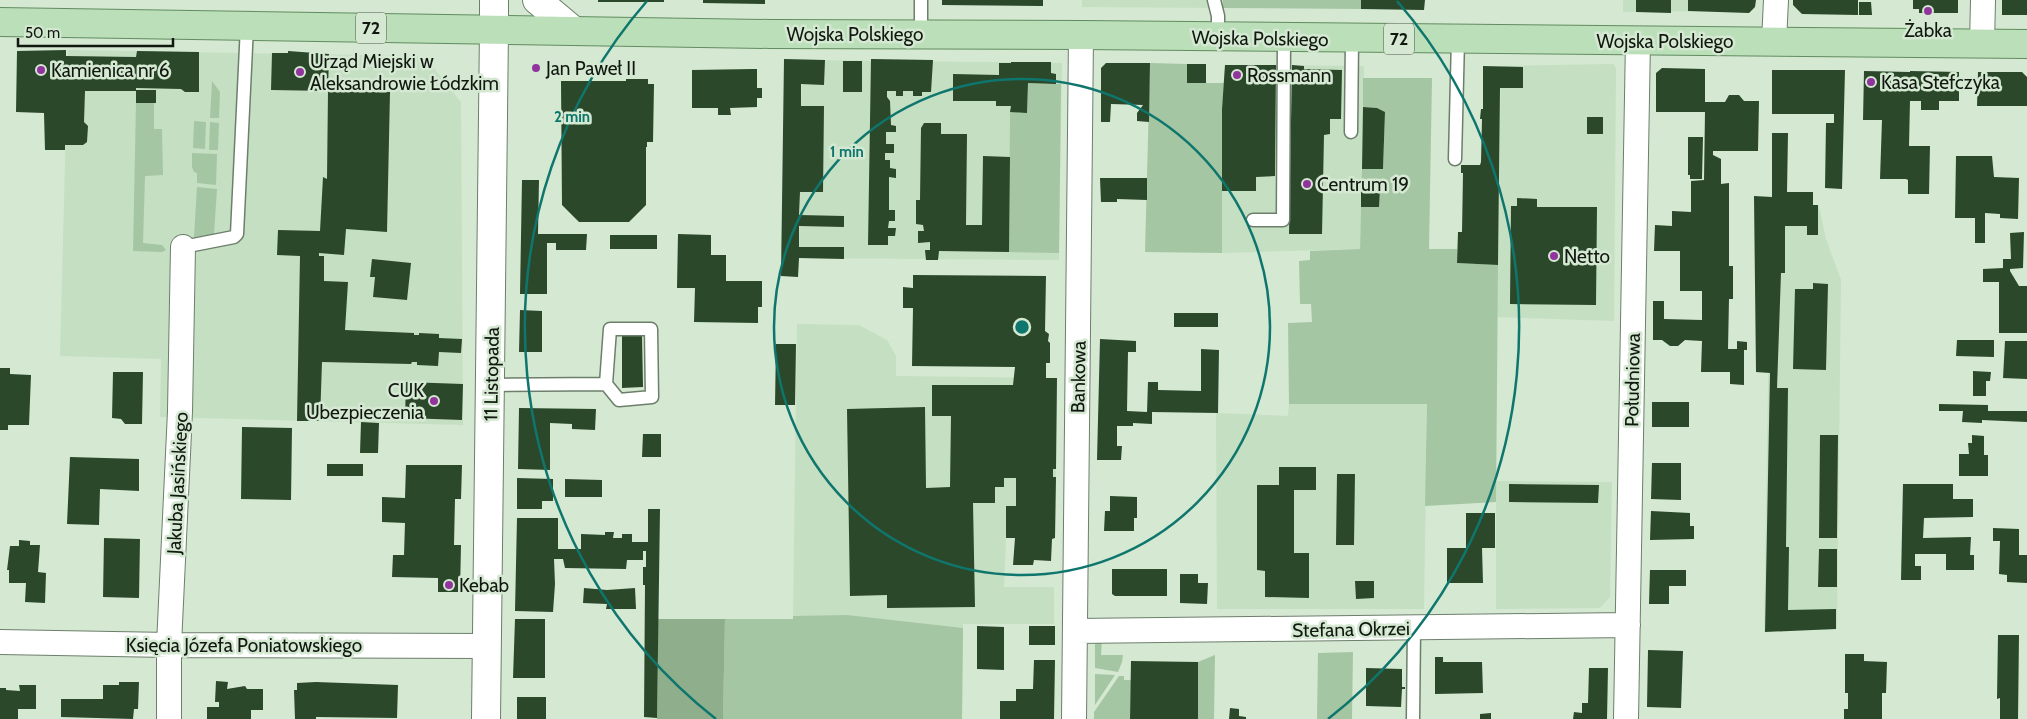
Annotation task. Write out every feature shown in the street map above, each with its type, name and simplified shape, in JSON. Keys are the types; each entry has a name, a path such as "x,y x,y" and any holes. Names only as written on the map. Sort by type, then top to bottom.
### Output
{"main road":[{"name":"72","path":"0,22 494,29"},
{"name":"Wojska Polskiego","path":"494,29 1352,39 2027,44"}],"street":[{"name":"11 Listopada","path":"486,719 494,0"},
{"path":"537,0 574,31"},
{"path":"1774,42 1776,0"},
{"path":"1982,44 1983,0"},
{"name":"Bankowa","path":"1074,719 1081,35"},
{"name":"Południowa","path":"1626,719 1638,40"},
{"name":"Jakuba Jasińskiego","path":"169,719 169,645 180,411 183,247"},
{"name":"Stefana Okrzei","path":"1075,631 1628,625"},
{"name":"Księcia Józefa Poniatowskiego","path":"0,642 169,645 488,646"}],"lane":[{"path":"920,34 921,0"},
{"path":"1214,0 1218,16 1218,37"},
{"path":"183,247 234,237 237,234 247,26"},
{"path":"1254,220 1283,220 1284,38"},
{"path":"1351,132 1352,39"},
{"path":"1455,159 1458,39"},
{"path":"610,329 651,329 652,398 619,400 606,384 610,329"},
{"path":"491,385 606,384"},
{"path":"1413,719 1414,628"}],"shaded area":[{"path":"1082,0 1223,0 1223,8 1082,7"},
{"path":"1223,0 1361,0 1361,9 1223,8"},
{"path":"1623,0 1706,0 1706,11 1623,12"},
{"path":"68,50 424,56 461,102 463,425 160,417 161,359 60,356"},
{"path":"802,60 1062,63 1059,260 799,258"},
{"path":"1150,63 1187,64 1187,83 1224,83 1222,109 1222,253 1145,252"},
{"path":"1614,64 1616,69 1614,321 1497,317 1501,66"},
{"path":"1225,65 1364,66 1360,249 1222,253 1222,109"},
{"path":"1363,78 1432,78 1429,249 1457,249 1457,263 1498,265 1496,502 1425,506 1427,404 1289,404 1288,323 1312,322 1311,304 1300,304 1299,261 1310,260 1310,251 1360,249 1361,207 1379,206 1379,188 1361,188 1362,169 1383,169 1385,112 1377,108 1363,107"},
{"path":"212,81 220,92 219,118 210,118"},
{"path":"1028,83 1061,84 1059,253 1009,252 1010,112 1027,112"},
{"path":"136,103 154,103 154,129 162,129 163,175 145,176 143,243 162,245 166,250 162,252 133,251"},
{"path":"194,121 206,122 205,149 193,148"},
{"path":"210,122 219,123 218,150 209,150"},
{"path":"192,153 217,154 216,185 197,183 197,173 194,172 192,167"},
{"path":"197,187 217,189 214,234 194,237"},
{"path":"1771,206 1819,206 1826,239 1841,280 1837,629 1764,632"},
{"path":"797,324 859,325 887,340 896,356 896,376 1057,378 1055,538 1006,538 1004,587 1054,587 1054,624 963,624 962,719 723,719 725,619 793,619"},
{"path":"1289,404 1427,404 1424,609 1217,609 1216,413 1288,416"},
{"path":"1496,481 1612,482 1610,597 1600,608 1496,609"},
{"path":"847,615 963,628 962,719 723,719 725,619 793,619 793,616"},
{"path":"658,619 725,619 723,719 657,719"},
{"path":"1095,640 1102,640 1101,655 1123,655 1118,672 1095,668"},
{"path":"1353,652 1352,719 1317,719 1318,653"},
{"path":"1215,655 1214,719 1198,719 1198,662"},
{"path":"1095,674 1115,675 1095,705"},
{"path":"1119,676 1124,676 1124,680 1131,680 1130,719 1094,719 1094,712"}],"building":[{"path":"598,0 664,0 664,2 598,2"},
{"path":"703,0 765,0 765,4 703,3"},
{"path":"942,0 1043,0 1043,6 942,5"},
{"path":"1361,0 1425,0 1424,10 1361,9"},
{"path":"1636,0 1671,0 1671,13 1636,12"},
{"path":"1688,0 1756,0 1755,7 1749,13 1688,11"},
{"path":"1793,0 1858,0 1858,15 1802,14 1793,5"},
{"path":"1913,0 1958,0 1958,13 1919,13 1919,9 1913,9"},
{"path":"2002,0 2027,0 2027,15 2002,15"},
{"path":"1859,2 1871,2 1872,15 1859,15"},
{"path":"66,50 66,56 136,57 137,51 199,52 199,92 185,92 181,89 136,88 136,90 156,90 156,103 136,103 136,91 85,91 84,122 88,126 87,142 83,145 65,145 65,150 45,150 44,113 16,112 17,51"},
{"name":"Urząd Miejski w Aleksandrowie Łódzkim","path":"288,51 329,54 328,91 271,90 272,53 288,53"},
{"path":"784,59 825,60 824,85 801,84 801,106 824,106 823,192 800,192 799,215 844,216 844,227 799,226 799,247 844,247 844,259 799,258 798,277 781,276"},
{"path":"871,59 933,60 931,92 922,92 922,96 913,96 913,91 903,91 903,96 896,96 896,91 887,91 887,97 890,101 891,125 896,126 896,132 886,132 886,144 894,144 894,153 885,153 885,160 890,160 890,168 896,169 896,178 889,177 889,210 895,210 895,221 889,221 888,228 896,228 895,236 888,236 888,245 868,245"},
{"path":"843,61 862,61 862,92 843,92"},
{"path":"1051,62 1051,73 1056,74 1056,84 1028,83 1027,113 1010,112 1011,106 996,106 996,101 953,101 953,74 999,75 999,63"},
{"path":"1106,63 1150,63 1149,122 1137,121 1137,113 1143,105 1111,104 1110,122 1101,122 1101,68"},
{"path":"1187,64 1206,64 1206,83 1187,83"},
{"path":"1225,65 1276,65 1275,176 1256,177 1256,191 1222,191 1222,109"},
{"name":"Centrum 19","path":"1292,65 1304,66 1304,69 1342,70 1341,119 1330,119 1330,134 1324,135 1322,234 1289,234"},
{"path":"1483,66 1523,67 1523,88 1500,88 1498,265 1457,263 1458,232 1462,232 1463,173 1461,173 1461,165 1480,165 1481,162 1482,119 1480,119 1481,109 1483,109"},
{"path":"1662,68 1705,69 1705,102 1725,102 1729,95 1739,95 1744,101 1759,101 1758,151 1713,151 1713,155 1721,159 1721,184 1729,183 1729,266 1733,266 1733,299 1729,299 1728,349 1737,349 1737,341 1747,342 1747,350 1744,350 1744,385 1730,384 1730,372 1701,372 1702,341 1685,340 1678,346 1670,346 1662,340 1653,340 1653,301 1664,301 1664,319 1702,320 1702,291 1680,291 1680,251 1654,251 1655,225 1672,226 1672,211 1691,212 1691,181 1704,180 1705,112 1656,112 1656,73"},
{"path":"757,69 757,88 762,88 762,98 757,98 757,107 730,108 731,115 718,115 718,108 692,108 692,70"},
{"path":"1772,70 1845,70 1842,189 1825,188 1826,123 1834,123 1834,114 1772,114"},
{"path":"1864,71 1959,72 1959,101 1939,101 1939,110 1921,110 1921,101 1910,101 1909,146 1930,146 1929,194 1908,194 1908,180 1906,179 1880,179 1882,120 1863,120"},
{"path":"1978,72 2022,72 2027,77 2027,106 1977,106"},
{"path":"626,79 648,79 648,84 654,84 653,142 647,142 646,147 646,205 629,222 579,222 562,205 561,81 626,81"},
{"path":"328,91 390,92 387,232 346,229 344,255 319,253 319,256 324,256 324,281 348,282 345,330 414,333 414,335 419,335 419,333 439,334 439,338 462,339 461,353 439,352 438,366 417,365 417,362 412,362 411,364 322,362 320,421 297,421 300,256 277,255 278,230 320,231 323,177 327,179"},
{"path":"1363,107 1377,108 1385,112 1383,169 1362,169"},
{"path":"1587,117 1603,117 1603,134 1587,134"},
{"path":"924,123 941,123 941,134 967,134 966,225 982,225 983,156 1010,157 1009,252 939,251 938,260 926,260 925,250 930,250 930,242 918,243 918,231 924,231 923,225 916,224 916,200 920,200 921,128"},
{"path":"1772,133 1788,133 1787,192 1813,192 1813,205 1818,205 1818,235 1807,235 1807,226 1785,226 1785,273 1781,273 1777,388 1788,388 1786,547 1789,547 1788,610 1836,609 1836,629 1765,632 1770,373 1756,372 1754,196 1772,197"},
{"path":"1688,137 1703,137 1702,179 1690,179 1690,175 1688,175"},
{"path":"1956,156 1992,156 1994,177 2019,178 2018,219 2000,218 2000,214 1985,213 1985,243 1975,243 1975,218 1955,218"},
{"path":"1100,178 1147,178 1147,200 1117,199 1117,202 1101,202"},
{"path":"522,180 539,180 538,234 587,234 586,250 556,250 556,243 547,243 547,294 520,294"},
{"path":"1361,188 1380,188 1379,207 1361,207"},
{"name":"Netto","path":"1517,198 1537,199 1537,207 1597,207 1596,305 1510,304 1511,206 1517,206"},
{"path":"2024,232 2023,268 2010,269 2010,271 2019,286 2027,286 2027,333 1999,333 1999,282 1983,282 1983,269 2003,268 2003,259 2011,259 2010,233"},
{"path":"678,234 711,235 711,255 726,255 726,281 762,281 762,307 758,307 758,323 694,322 695,288 677,288"},
{"path":"610,235 657,235 657,249 610,249"},
{"path":"372,259 411,263 407,300 373,297 375,277 370,277"},
{"path":"913,275 1046,276 1045,331 1049,334 1050,363 1046,363 1046,378 1057,378 1056,469 1053,469 1053,477 1056,477 1055,538 1052,539 1051,561 1034,560 1033,565 1013,565 1015,538 1006,538 1006,506 1016,506 1016,478 1004,478 1004,487 995,487 995,503 973,503 975,607 887,608 887,595 850,596 847,409 925,407 926,488 950,487 951,416 932,416 932,385 1013,385 1015,367 912,366 913,308 903,308 903,287 913,288"},
{"path":"1813,283 1828,284 1826,370 1793,369 1795,289 1813,289"},
{"path":"520,310 542,311 542,352 519,352"},
{"path":"1174,313 1218,313 1218,327 1174,327"},
{"path":"622,334 642,334 643,387 622,388"},
{"path":"1100,339 1136,341 1136,352 1128,352 1127,411 1147,412 1148,382 1158,382 1158,390 1201,391 1201,349 1219,350 1218,413 1152,412 1152,424 1133,423 1133,426 1117,426 1117,446 1122,446 1121,460 1097,460"},
{"path":"1957,340 1994,340 1994,357 1956,356"},
{"path":"2005,341 2027,341 2027,379 2003,378"},
{"path":"776,344 796,344 795,405 775,405"},
{"path":"0,368 10,368 10,374 31,375 29,425 8,425 8,430 0,430"},
{"path":"1973,371 1991,372 1990,381 1986,381 1986,396 1973,396"},
{"path":"113,372 143,372 142,424 125,424 121,419 112,418"},
{"name":"CUK Ubezpieczenia","path":"406,382 463,384 462,420 405,418"},
{"path":"1652,402 1689,402 1689,427 1652,427"},
{"path":"1939,404 1988,405 1988,411 2027,411 2027,422 1982,420 1982,423 1962,422 1963,411 1939,411"},
{"path":"519,408 596,409 595,430 572,429 572,424 550,423 550,470 518,469"},
{"path":"361,422 379,423 378,453 360,453"},
{"path":"242,427 292,428 291,500 241,499"},
{"path":"643,434 661,434 661,457 642,457"},
{"path":"1820,435 1838,435 1837,538 1819,538"},
{"path":"1972,435 1984,436 1984,455 1988,455 1988,476 1959,476 1959,454 1969,454 1968,443 1972,443"},
{"path":"70,457 139,459 139,491 100,489 99,525 67,524"},
{"path":"1652,463 1681,463 1681,500 1651,499"},
{"path":"327,464 363,464 363,476 327,476"},
{"path":"406,465 462,465 461,499 455,499 454,545 461,545 460,592 438,592 438,578 392,577 393,555 404,555 405,523 382,522 382,497 405,498"},
{"path":"1279,467 1316,467 1316,490 1294,490 1294,553 1309,553 1309,598 1265,597 1265,571 1257,570 1257,485 1279,485"},
{"path":"1337,474 1355,474 1354,545 1336,545"},
{"path":"517,478 553,479 553,501 542,501 542,509 517,509"},
{"path":"565,479 602,480 602,497 565,497"},
{"path":"1509,484 1599,485 1598,503 1509,502"},
{"path":"1903,484 1953,484 1953,499 1973,499 1973,517 1924,518 1923,538 1971,537 1970,555 1974,555 1974,570 1946,570 1946,554 1915,554 1915,566 1921,566 1921,580 1901,580"},
{"path":"1110,496 1137,497 1137,518 1134,518 1134,531 1104,531 1105,511 1110,511"},
{"path":"648,509 660,509 657,718 644,717 645,585 643,585 643,567 646,567 646,551 643,551 643,560 627,560 626,569 565,568 563,559 554,559 553,612 515,611 517,518 558,518 558,549 581,549 581,534 605,535 605,532 614,532 613,538 622,538 622,534 632,534 632,542 648,542"},
{"path":"1651,511 1690,513 1690,526 1694,526 1694,539 1650,540"},
{"path":"1466,513 1495,513 1495,548 1482,548 1483,583 1447,583 1447,548 1466,548"},
{"path":"1993,528 2019,529 2019,555 2027,555 2027,583 2007,582 2007,575 1999,574 2000,541 1993,541"},
{"path":"104,538 140,539 139,598 103,597"},
{"path":"19,540 30,541 30,545 40,545 38,572 46,573 45,603 25,602 26,583 9,583 9,570 7,570 10,546 19,546"},
{"path":"1819,549 1837,549 1837,587 1818,587"},
{"path":"1112,569 1167,569 1167,596 1115,596 1112,594"},
{"path":"1650,570 1686,570 1686,586 1669,586 1669,604 1649,604"},
{"path":"1180,574 1198,574 1198,583 1208,583 1207,604 1180,603"},
{"path":"1355,581 1374,581 1374,598 1356,599"},
{"path":"584,588 607,590 635,588 636,609 606,609 607,604 583,603"},
{"path":"515,619 545,619 545,678 513,678"},
{"path":"977,626 1004,627 1004,670 977,669"},
{"path":"1029,626 1055,626 1055,645 1029,645"},
{"path":"1998,635 2019,635 2018,719 2000,719 2000,698 1997,699"},
{"path":"1648,650 1683,651 1681,708 1647,707"},
{"path":"1845,654 1864,654 1864,661 1887,662 1886,693 1882,693 1882,719 1844,719 1844,709 1848,709 1848,693 1845,693"},
{"path":"1435,657 1443,657 1443,662 1482,662 1483,693 1435,694"},
{"path":"1034,660 1055,660 1054,719 1000,719 1000,701 1016,701 1016,689 1033,689"},
{"path":"1131,661 1198,662 1198,719 1130,719"},
{"path":"1366,668 1402,669 1402,687 1405,687 1405,689 1402,689 1401,707 1366,706"},
{"path":"1589,668 1608,668 1607,719 1573,719 1574,712 1582,713 1582,703 1588,703"},
{"path":"216,681 228,682 227,689 245,686 247,689 263,689 263,710 251,710 251,719 207,719 207,707 219,707 219,702 215,702"},
{"path":"119,682 139,682 138,709 134,709 133,719 61,717 61,699 103,699 103,685 119,685"},
{"path":"297,683 398,685 397,718 316,717 316,719 295,719 294,690 297,690"},
{"path":"19,685 36,685 36,709 18,709 18,719 0,719 0,688 20,691"},
{"path":"517,697 546,697 546,719 517,719"},
{"path":"1230,708 1239,709 1239,716 1246,717 1246,719 1229,719"},
{"path":"1491,713 1491,719 1480,719 1480,714"}],"place":[{"name":"Żabka","path":"1928,11"},
{"name":"Jan Paweł II","path":"536,68"},
{"name":"Kamienica nr 6","path":"41,70"},
{"name":"Urząd Miejski w Aleksandrowie Łódzkim","path":"300,72"},
{"name":"Rossmann","path":"1237,75"},
{"name":"Kasa Stefczyka","path":"1871,82"},
{"name":"Centrum 19","path":"1307,184"},
{"name":"Netto","path":"1554,256"},
{"name":"CUK Ubezpieczenia","path":"434,401"},
{"name":"Kebab","path":"449,585"}]}
